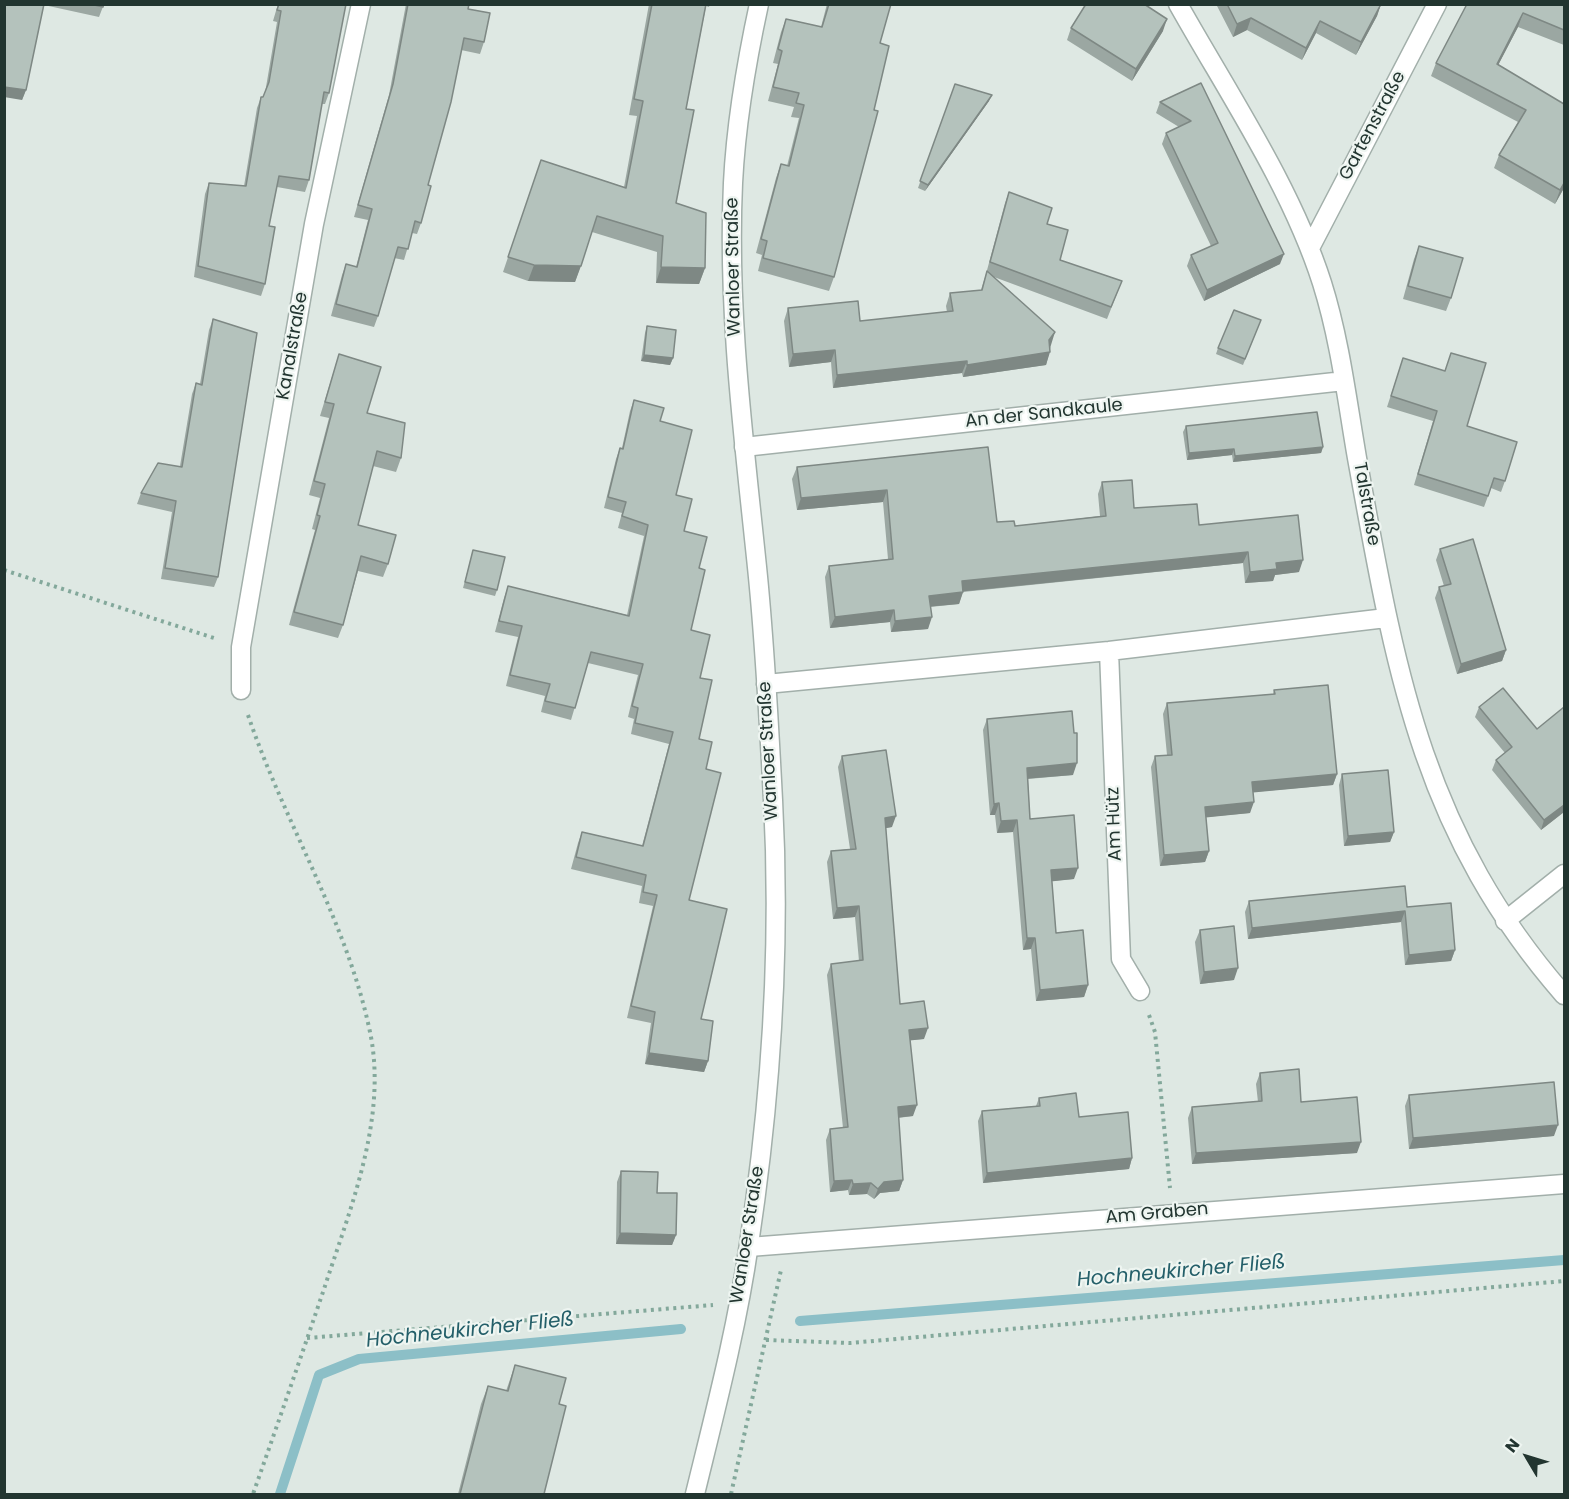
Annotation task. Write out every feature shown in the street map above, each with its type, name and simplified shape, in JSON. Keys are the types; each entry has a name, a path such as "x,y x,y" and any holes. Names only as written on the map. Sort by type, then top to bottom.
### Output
{"street":[{"name":"Kanalstraße","path":"241,690 241,647 314,224 361,4"},
{"name":"Wanloer Straße","path":"695,1494 749,1246 767,1101 773,1021 775,864 766,684 744,447 732,284 733,184 741,94 759,4"},
{"name":"Talstraße","path":"1178,4 1267,162 1310,248 1328,306 1344,381 1386,618 1410,712 1430,773 1462,847 1505,921 1564,995"},
{"name":"Gartenstraße","path":"1310,248 1437,4"},
{"name":"An der Sandkaule","path":"744,447 1344,381"},
{"path":"766,684 1108,651 1386,618"},
{"name":"Am Hütz","path":"1108,651 1121,958 1140,992"},
{"path":"1505,921 1564,874"},
{"name":"Am Graben","path":"749,1246 786,1245 1172,1212 1564,1184"}],"path":[{"path":"4,570 241,647"},
{"path":"241,690 259,746 349,961 365,1009 372,1044 374,1088 364,1154 344,1228 253,1494"},
{"path":"1140,992 1155,1032 1172,1212"},
{"path":"731,1494 786,1245"},
{"path":"766,1340 850,1343 1564,1281"},
{"path":"307,1338 738,1303"}],"building":[{"path":"4,4 44,4 26,90 4,87"},
{"path":"279,4 346,4 329,93 324,92 309,180 279,176 269,226 275,227 265,284 198,266 209,183 246,186 261,97 269,82 281,11 277,10"},
{"path":"408,4 469,4 468,9 490,13 484,42 464,38 451,102 428,185 431,186 421,223 415,221 408,249 398,247 378,316 336,304 346,264 357,267 372,209 358,205 393,84"},
{"path":"652,4 706,4 686,109 694,110 676,203 706,213 705,268 661,267 663,236 597,216 581,266 534,265 508,257 541,160 626,188 643,101 634,99"},
{"path":"829,4 891,4 880,43 889,46 874,110 878,111 834,277 763,258 767,241 761,239 781,164 789,166 804,105 796,103 799,93 773,87 782,51 778,49 786,19 822,27"},
{"path":"1086,4 1144,4 1167,19 1136,69 1071,28"},
{"path":"1227,4 1381,4 1361,42 1320,21 1306,48 1251,18 1237,24"},
{"path":"1467,4 1564,4 1564,30 1523,13 1497,64 1564,104 1564,183 1560,190 1499,155 1526,110 1436,63"},
{"path":"1201,83 1284,254 1207,290 1191,255 1218,243 1166,133 1191,121 1160,102"},
{"path":"955,84 992,95 928,185 920,181"},
{"path":"1009,192 1052,208 1047,224 1068,230 1060,260 1122,281 1111,307 990,262"},
{"path":"1419,246 1463,258 1451,298 1408,286"},
{"path":"987,271 1055,332 1049,340 1050,352 967,365 967,361 837,375 835,350 793,354 788,308 858,301 860,321 953,311 950,293 982,290"},
{"path":"1234,310 1261,320 1245,359 1218,348"},
{"path":"213,319 257,333 218,577 165,568 176,501 141,493 158,463 182,467 196,383 202,385"},
{"path":"647,326 676,330 673,358 644,355"},
{"path":"1451,353 1486,363 1467,426 1517,442 1505,481 1494,478 1488,496 1418,474 1437,411 1391,396 1403,358 1445,371"},
{"path":"339,354 381,367 367,413 405,423 401,458 377,451 358,525 396,535 388,564 361,556 343,625 294,612 320,516 317,515 325,484 314,481 334,404 325,402"},
{"path":"634,400 664,408 660,421 692,430 676,495 692,499 684,531 707,537 699,568 705,570 691,630 710,635 700,678 712,680 699,739 712,742 706,769 721,773 689,900 727,909 701,1019 713,1021 708,1061 649,1053 655,1012 631,1006 657,895 643,892 646,875 576,857 582,832 643,846 673,732 635,723 638,708 632,706 643,664 591,652 575,708 545,701 550,684 510,675 522,626 499,621 508,586 629,616 648,525 622,516 626,502 608,497 620,448 623,449"},
{"path":"1317,412 1323,447 1235,456 1234,449 1189,453 1186,426"},
{"path":"988,447 997,522 1014,521 1015,526 1106,516 1102,482 1132,480 1134,508 1197,504 1199,525 1298,515 1303,560 1276,563 1277,569 1250,572 1248,552 962,581 963,592 929,596 932,617 895,621 894,610 835,617 829,566 893,559 887,490 801,498 797,467"},
{"path":"1473,539 1506,650 1461,664 1439,587 1451,584 1440,549"},
{"path":"473,550 505,557 497,590 465,582"},
{"path":"1328,685 1337,774 1252,782 1254,802 1205,807 1209,851 1164,855 1155,756 1172,755 1167,703 1275,694 1274,690"},
{"path":"1503,688 1537,729 1564,707 1564,805 1544,820 1496,760 1512,747 1479,707"},
{"path":"1072,711 1074,733 1077,733 1077,763 1027,768 1030,819 1074,815 1078,868 1051,870 1056,933 1083,930 1088,985 1040,990 1035,938 1027,938 1017,820 1001,821 999,803 994,804 987,719"},
{"path":"886,750 896,816 885,818 900,1004 924,1001 928,1028 909,1030 917,1105 898,1107 903,1180 884,1182 878,1189 871,1183 853,1184 852,1180 834,1181 830,1129 848,1127 831,964 863,960 859,906 837,908 831,851 856,849 842,756"},
{"path":"1388,770 1394,832 1348,836 1342,774"},
{"path":"1405,886 1407,907 1451,903 1455,950 1409,955 1405,911 1252,928 1249,901"},
{"path":"1234,926 1238,968 1204,972 1200,930"},
{"path":"1299,1069 1301,1102 1357,1097 1361,1142 1196,1153 1192,1107 1262,1101 1260,1073"},
{"path":"1554,1082 1558,1125 1413,1138 1409,1095"},
{"path":"1076,1093 1079,1117 1128,1112 1132,1158 987,1173 982,1111 1040,1106 1039,1098"},
{"path":"621,1171 658,1172 657,1193 677,1193 676,1235 620,1233"},
{"path":"515,1365 566,1378 559,1404 566,1406 544,1494 460,1494 488,1386 508,1391"}],"waterway":[{"name":"Hochneukircher Fließ","path":"800,1321 1564,1260"},
{"name":"Hochneukircher Fließ","path":"280,1494 319,1375 359,1359 681,1329"}]}
